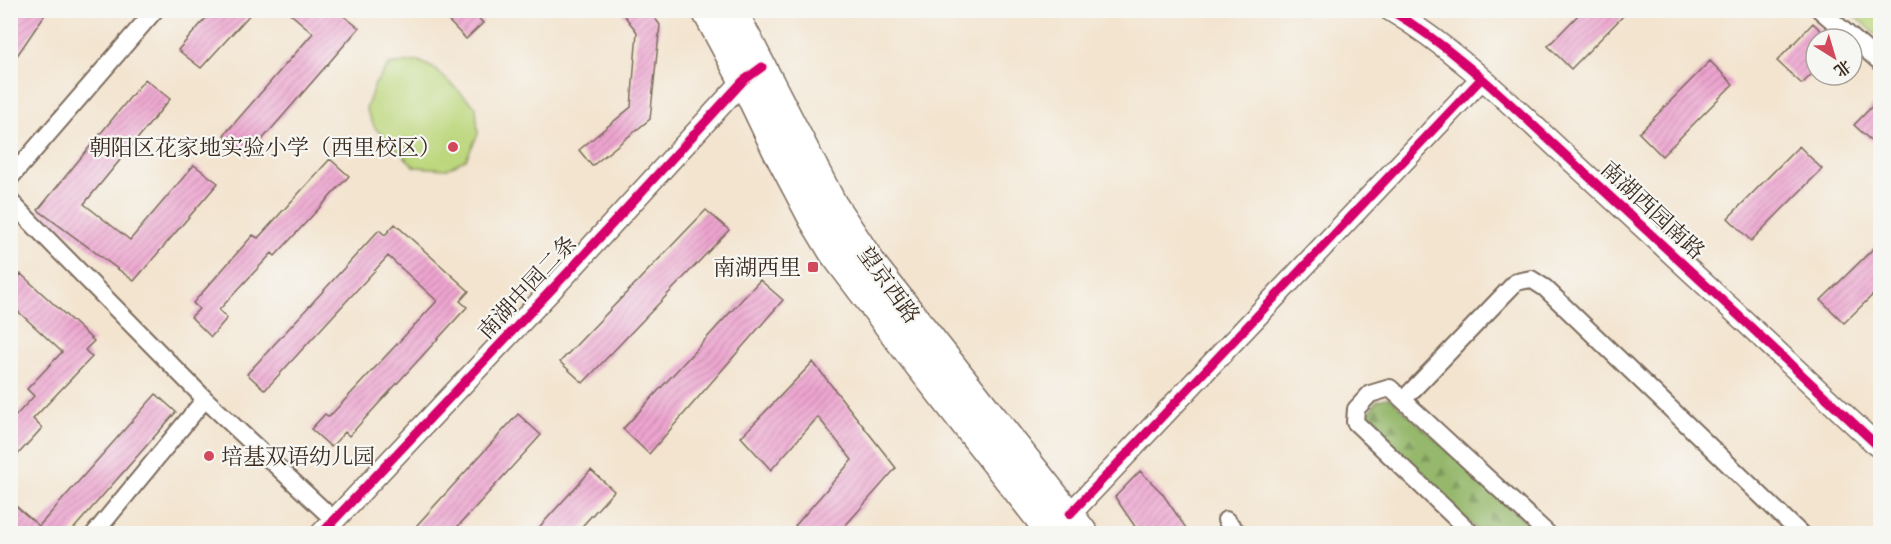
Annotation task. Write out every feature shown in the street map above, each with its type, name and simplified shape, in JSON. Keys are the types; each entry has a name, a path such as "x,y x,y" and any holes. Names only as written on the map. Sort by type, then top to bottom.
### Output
{"main road":[{"name":"望京西路","path":"705,10 752,74 874,266 1077,524"},
{"name":"望京西路","path":"733,10 776,150 833,253 897,339 1052,534"}],"street":[{"path":"10,178 155,10"},
{"name":"南湖西园南路","path":"1390,10 1419,27 1481,79 1881,448"},
{"path":"1820,10 1881,62"},
{"name":"南湖中园二条","path":"327,527 752,74"},
{"path":"1077,524 1481,79"},
{"path":"10,201 327,527"},
{"path":"1403,400 1516,282 1531,279 1545,288 1801,534"},
{"path":"1472,534 1355,422 1356,409 1370,394 1390,388 1548,534"},
{"path":"94,534 205,399"},
{"path":"1226,520 1239,534"}],"green space":[{"path":"1848,11 1880,11 1880,38"},
{"path":"419,61 435,69 476,107 478,134 466,159 447,169 415,167 375,128 366,109 375,84 389,65"},
{"path":"1389,397 1526,522 1524,533 1480,533 1370,430 1368,415 1376,401"}],"building":[{"path":"10,10 48,10 10,66"},
{"path":"213,10 254,10 201,68 178,50"},
{"path":"286,10 336,10 359,28 248,156 224,135 313,33"},
{"path":"438,10 471,10 483,23 466,39"},
{"path":"620,10 649,10 660,25 650,119 592,166 579,150 631,107 637,32"},
{"path":"1583,10 1629,10 1571,69 1548,46"},
{"path":"1804,32 1804,82 1802,84 1777,61"},
{"path":"1710,61 1733,84 1662,156 1639,133"},
{"path":"145,79 170,99 84,204 130,240 194,165 218,183 134,281 38,210"},
{"path":"1881,97 1881,150 1854,125"},
{"path":"1799,146 1822,169 1751,241 1728,218"},
{"path":"330,159 349,176 275,256 272,253 219,310 227,318 211,337 191,317 199,309 193,303 253,235 258,238"},
{"path":"706,210 729,230 583,383 560,362"},
{"path":"395,224 469,291 460,301 467,307 349,436 345,432 331,447 311,429 325,414 329,417 437,301 388,256 265,390 247,374 379,230 385,235"},
{"path":"1881,241 1881,287 1844,323 1821,300"},
{"path":"21,274 94,341 85,350 92,357 33,419 42,428 10,463 10,422 34,396 27,389 62,352 10,304 10,286"},
{"path":"760,280 783,300 649,454 623,429"},
{"path":"813,362 896,468 838,534 802,534 795,526 852,460 818,417 771,470 741,437"},
{"path":"156,394 176,412 69,534 10,534 10,501 39,526"},
{"path":"518,414 541,435 451,534 426,534 417,525"},
{"path":"591,470 614,491 575,534 533,534"},
{"path":"1140,471 1162,493 1190,534 1140,534 1115,497"}],"cycle path":[{"path":"1390,10 1440,44 1486,82 1880,448"},
{"path":"321,534 570,270 743,81 762,67"},
{"path":"1070,514 1481,79"}],"place":[{"name":"朝阳区花家地实验小学（西里校区）","path":"453,147"},
{"name":"南湖西里","path":"813,267"},
{"name":"培基双语幼儿园","path":"209,456"}]}
